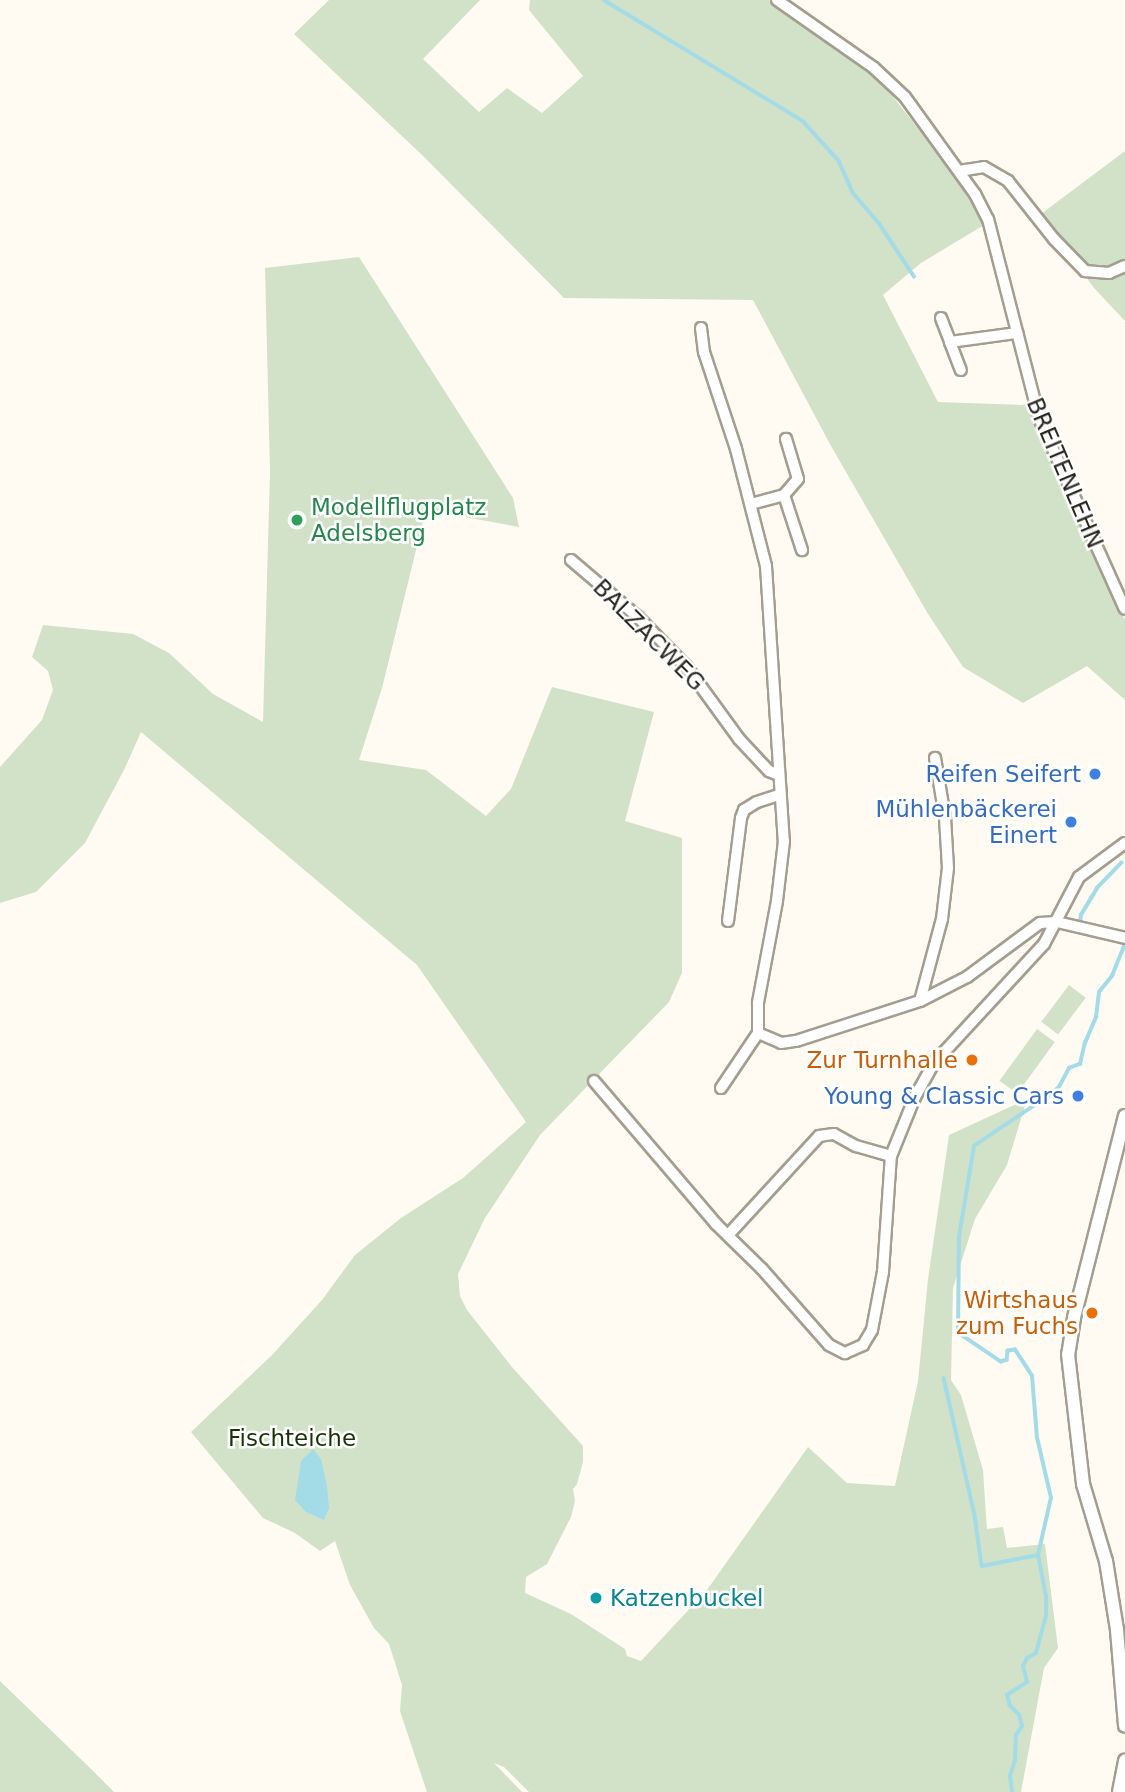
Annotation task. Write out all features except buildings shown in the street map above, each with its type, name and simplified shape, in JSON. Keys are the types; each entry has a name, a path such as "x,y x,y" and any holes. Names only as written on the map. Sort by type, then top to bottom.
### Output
{"street":[{"name":"BREITENLEHN","path":"777,0 874,68 905,97 959,171 988,219 1029,387 1049,445 1125,609"},
{"path":"959,171 984,167 1008,181 1054,239 1085,271 1109,273 1125,266"},
{"path":"941,318 961,370"},
{"path":"701,328 704,352 751,504 766,566 781,794 782,869 758,1003 758,1033 721,1088"},
{"path":"950,342 1017,333"},
{"path":"751,504 784,495 794,488 798,479 786,439"},
{"path":"784,495 802,550"},
{"name":"BALZACWEG","path":"571,560 638,617 686,666 739,739 769,771 779,775"},
{"path":"920,1001 942,919 948,868 944,807 935,758"},
{"path":"728,921 744,810 757,802 781,794"},
{"path":"594,1080 659,1160 829,1345 845,1353 856,1350 872,1330 880,1295 891,1156 934,1063 988,1002 1025,968 1057,922 1079,877 1125,844"},
{"path":"758,1033 781,1043 796,1041 920,1001 976,971 1034,926 1057,922 1125,938"},
{"path":"1125,1116 1074,1318 1068,1354 1083,1483 1106,1561 1117,1630 1125,1726"},
{"path":"729,1234 819,1136 834,1134 856,1146 891,1156"},
{"path":"1119,1792 1125,1761"}],"green space":[{"path":"329,0 480,0 423,59 479,112 507,88 542,113 583,76 529,10 530,0 769,0 876,75 957,178 984,225 921,263 883,295 938,402 1030,403 1055,476 1125,620 1125,700 1087,666 1023,703 963,667 928,614 831,446 753,300 564,298 422,155 294,34"},
{"path":"1125,151 1125,321 1094,288 1041,214"},
{"name":"Fischteiche","path":"359,257 513,498 519,527 426,510 382,688 359,760 426,770 486,816 511,789 552,687 654,712 625,821 682,838 682,973 669,1002 540,1135 485,1218 458,1274 460,1296 467,1310 512,1367 583,1446 583,1462 573,1489 575,1501 571,1517 547,1564 526,1577 525,1593 571,1614 625,1649 627,1656 641,1661 707,1590 808,1447 847,1483 895,1486 918,1381 928,1279 949,1135 1027,1099 1007,1165 975,1219 953,1288 951,1380 961,1395 983,1470 987,1529 1003,1527 1007,1548 1045,1544 1058,1648 1044,1668 1021,1792 529,1792 504,1767 494,1763 522,1792 427,1792 400,1711 402,1685 389,1644 374,1628 350,1585 335,1541 320,1551 295,1533 263,1518 191,1432 272,1355 322,1300 355,1255 401,1218 463,1178 526,1122 417,965 141,732 85,843 36,892 0,903 0,767 42,720 53,690 48,671 32,657 43,625 133,634 169,653 213,694 263,722 270,472 265,268"},
{"path":"1069,985 1086,998 1058,1034 1041,1022"},
{"path":"1037,1029 1055,1042 1017,1094 999,1081"},
{"path":"0,1681 88,1766 114,1792 0,1792"}],"water":[{"path":"313,1449 321,1459 327,1486 329,1508 324,1520 306,1512 295,1500 301,1461"}],"waterway":[{"path":"604,0 803,121 839,161 853,193 879,223 914,276"},
{"path":"1080,924 1081,915 1097,888 1121,863"},
{"path":"1012,1792 1010,1776 1015,1761 1016,1735 1022,1726 1007,1695 1027,1682 1023,1666 1027,1658 1036,1653 1046,1615 1046,1597 1038,1555 1051,1498 1037,1438 1032,1376 1015,1350 1008,1351 1007,1360 1001,1362 958,1333 959,1237 974,1146 1048,1096 1059,1087 1069,1068 1080,1064 1096,1017 1099,992 1112,976 1124,947"},
{"path":"944,1378 975,1516 982,1566 1038,1555"}],"place":[{"name":"Modellflugplatz Adelsberg","path":"297,520"},
{"name":"Reifen Seifert","path":"1095,774"},
{"name":"Mühlenbäckerei Einert","path":"1071,822"},
{"name":"Zur Turnhalle","path":"972,1060"},
{"name":"Young & Classic Cars","path":"1078,1096"},
{"name":"Wirtshaus zum Fuchs","path":"1092,1313"},
{"name":"Katzenbuckel","path":"596,1598"}]}
